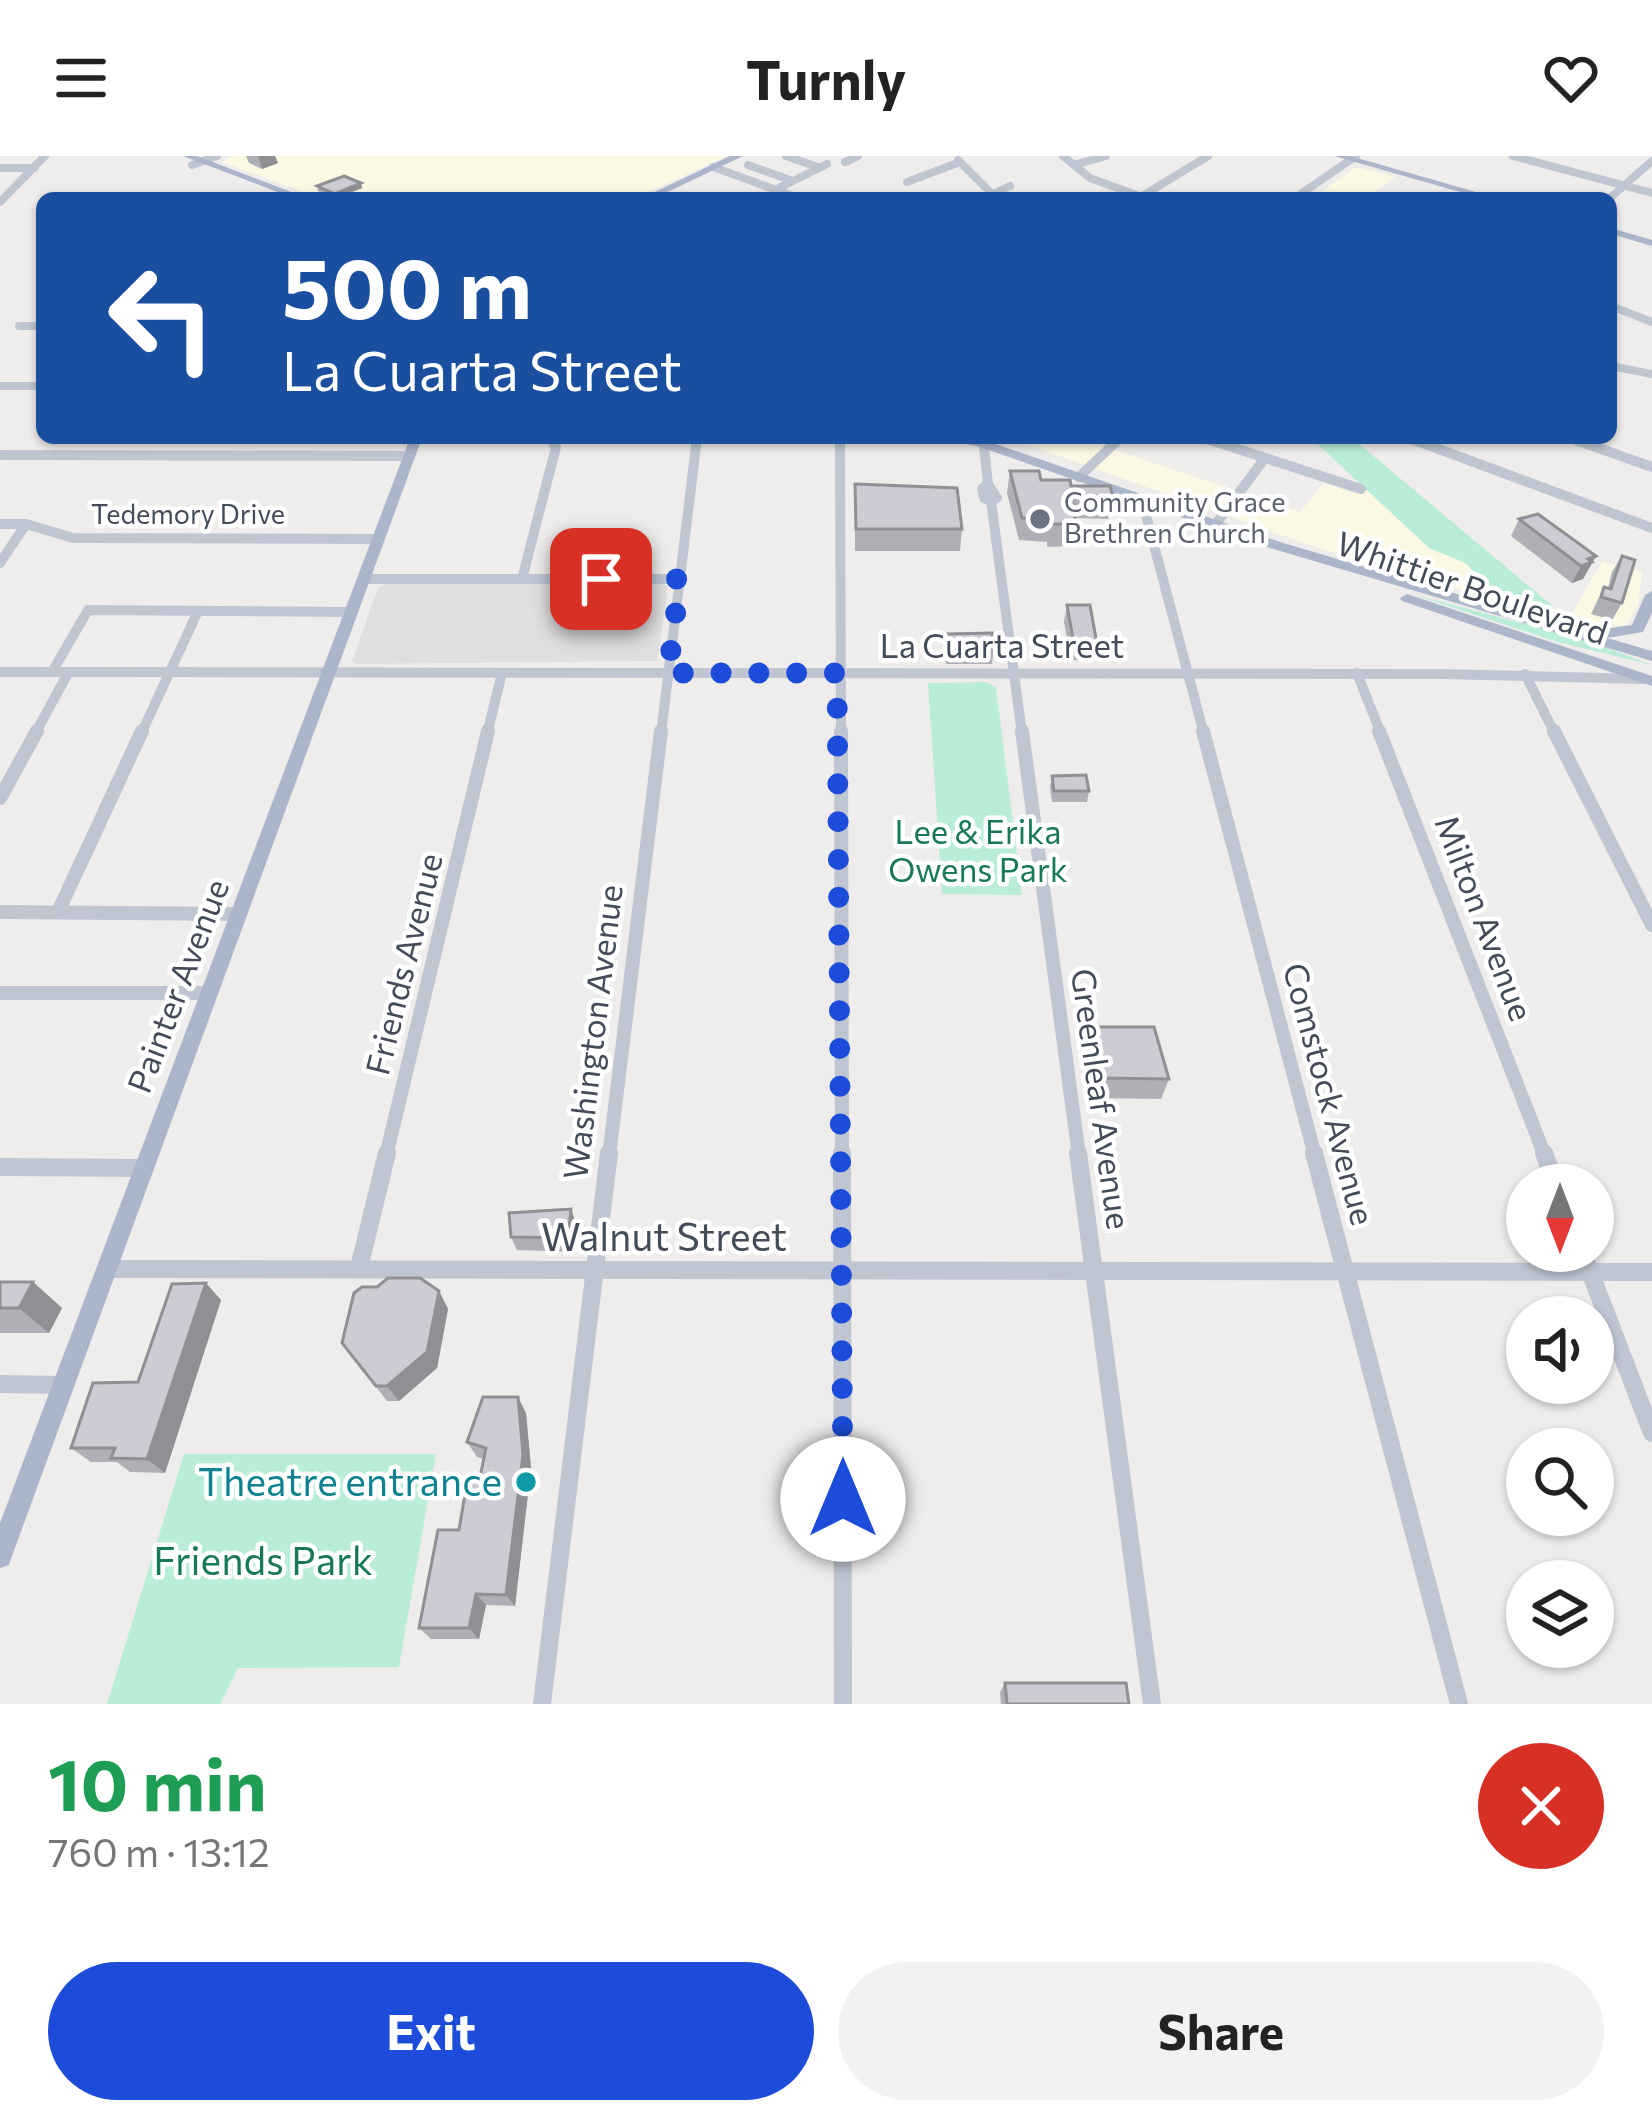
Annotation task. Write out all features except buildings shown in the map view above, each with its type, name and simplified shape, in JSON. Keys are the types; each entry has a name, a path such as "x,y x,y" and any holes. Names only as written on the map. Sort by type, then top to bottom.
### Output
{"main road":[{"path":"167,156 284,192"},
{"path":"674,192 738,156"},
{"path":"1339,156 1471,192"},
{"path":"660,192 751,160"},
{"path":"194,161 266,192"},
{"path":"672,192 689,179"},
{"path":"1617,236 1652,243"},
{"name":"Painter Avenue","path":"0,1556 414,444"},
{"name":"Whittier Boulevard","path":"991,444 1275,545 1305,550 1442,596 1652,656"},
{"name":"Whittier Boulevard","path":"1275,545 1291,557 1563,651 1585,663 1650,675"},
{"path":"1570,629 1617,635 1638,628 1652,595"}],"street":[{"path":"0,202 45,156"},
{"path":"194,161 217,156"},
{"path":"781,192 824,166 786,156"},
{"path":"845,162 858,156"},
{"path":"1063,156 1090,178 1128,192"},
{"path":"1074,165 1106,156"},
{"path":"1149,192 1208,156"},
{"path":"1513,156 1652,193"},
{"path":"1304,192 1354,158"},
{"path":"907,182 957,159 986,192"},
{"path":"751,160 793,181"},
{"path":"1616,192 1652,161"},
{"path":"0,168 34,168"},
{"path":"717,169 774,192"},
{"path":"997,192 1010,186"},
{"path":"1617,308 1651,320"},
{"path":"19,326 36,326"},
{"path":"1617,367 1652,374"},
{"path":"0,386 36,386"},
{"path":"522,579 554,444"},
{"name":"Washington Avenue","path":"542,1704 696,444"},
{"path":"839,444 843,1704"},
{"name":"Greenleaf Avenue","path":"981,444 988,484 982,489 984,498 991,501 1152,1704"},
{"path":"1079,477 1114,444"},
{"path":"1222,444 1361,489"},
{"path":"1425,444 1652,529"},
{"path":"1588,444 1652,466"},
{"path":"0,455 409,456"},
{"path":"1215,525 1265,458"},
{"name":"Comstock Avenue","path":"1142,500 1459,1704"},
{"name":"Tedemory Drive","path":"0,524 26,524 73,538 379,539"},
{"path":"0,563 26,524"},
{"path":"364,579 680,579"},
{"path":"52,672 88,610 352,612"},
{"path":"58,912 198,611"},
{"name":"La Cuarta Street","path":"0,672 1525,674 1585,663 1608,676 1650,675"},
{"path":"0,798 68,673"},
{"name":"Friends Avenue","path":"359,1268 502,673"},
{"name":"Milton Avenue","path":"1357,674 1548,1164"},
{"path":"1525,674 1652,925"},
{"path":"0,912 240,914"},
{"path":"0,993 210,993"},
{"path":"0,1167 145,1168"},
{"name":"Walnut Street","path":"107,1269 1506,1272"},
{"path":"1590,1272 1652,1433"},
{"name":"Walnut Street","path":"1590,1272 1652,1273"},
{"path":"0,1384 64,1384"}],"shaded area":[{"path":"233,156 727,156 648,192 304,192 222,162"},
{"path":"1354,168 1395,177 1374,192 1322,192"},
{"path":"1025,444 1104,444 1300,512 1324,483 1358,494 1364,488 1429,547 1465,563 1508,604 1313,546"},
{"path":"1602,562 1642,572 1638,606 1627,625 1593,626 1571,615"},
{"path":"385,584 668,586 657,661 357,664 352,662 372,604"}],"green space":[{"path":"1317,444 1359,444 1555,608 1548,613 1528,601 1522,603 1529,610 1508,604 1465,563 1429,548"},
{"path":"1415,595 1586,640 1652,665 1558,642"},
{"name":"Lee & Erika Owens Park","path":"986,682 996,687 1022,895 942,894 928,683"},
{"name":"Friends Park","path":"184,1454 436,1454 399,1667 238,1668 220,1704 107,1704"}],"place":[{"name":"Community Grace Brethren Church","path":"1040,519"},
{"name":"Theatre entrance","path":"526,1482"}],"route":[{"path":"601,579 680,579 668,673 837,673 843,1499"}]}
